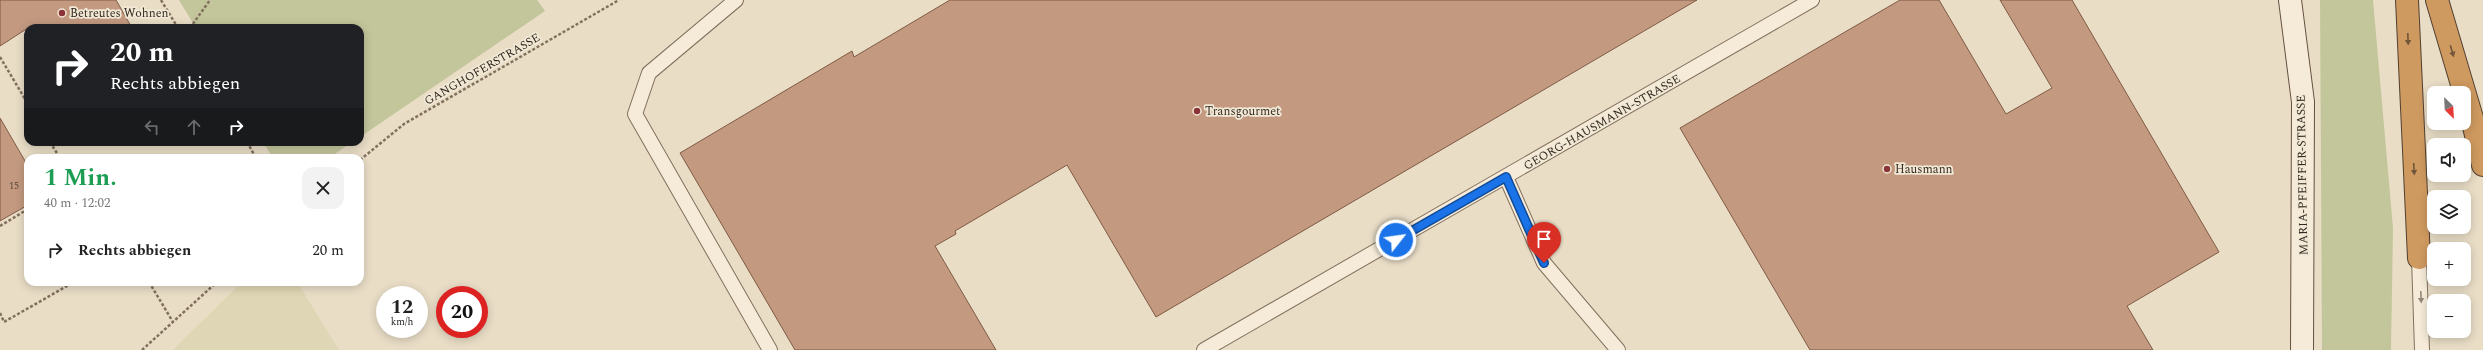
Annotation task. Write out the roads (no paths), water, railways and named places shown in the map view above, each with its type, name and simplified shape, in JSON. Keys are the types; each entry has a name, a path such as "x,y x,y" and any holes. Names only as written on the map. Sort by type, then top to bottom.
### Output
{"highway":[{"path":"2407,0 2419,258"},
{"path":"2437,0 2472,118 2483,165"}],"main road":[{"name":"MARIA-PFEIFFER-STRASSE","path":"2290,0 2303,102 2302,350"}],"lane":[{"path":"736,0 649,72 635,114 770,350"},
{"name":"GEORG-HAUSMANN-STRASSE","path":"1204,350 1812,0"},
{"path":"1506,177 1544,263 1618,350"},
{"path":"2419,258 2422,350"}],"place":[{"name":"Betreutes Wohnen","path":"62,13"},
{"name":"Transgourmet","path":"1197,111"},
{"name":"Hausmann","path":"1887,169"}]}
